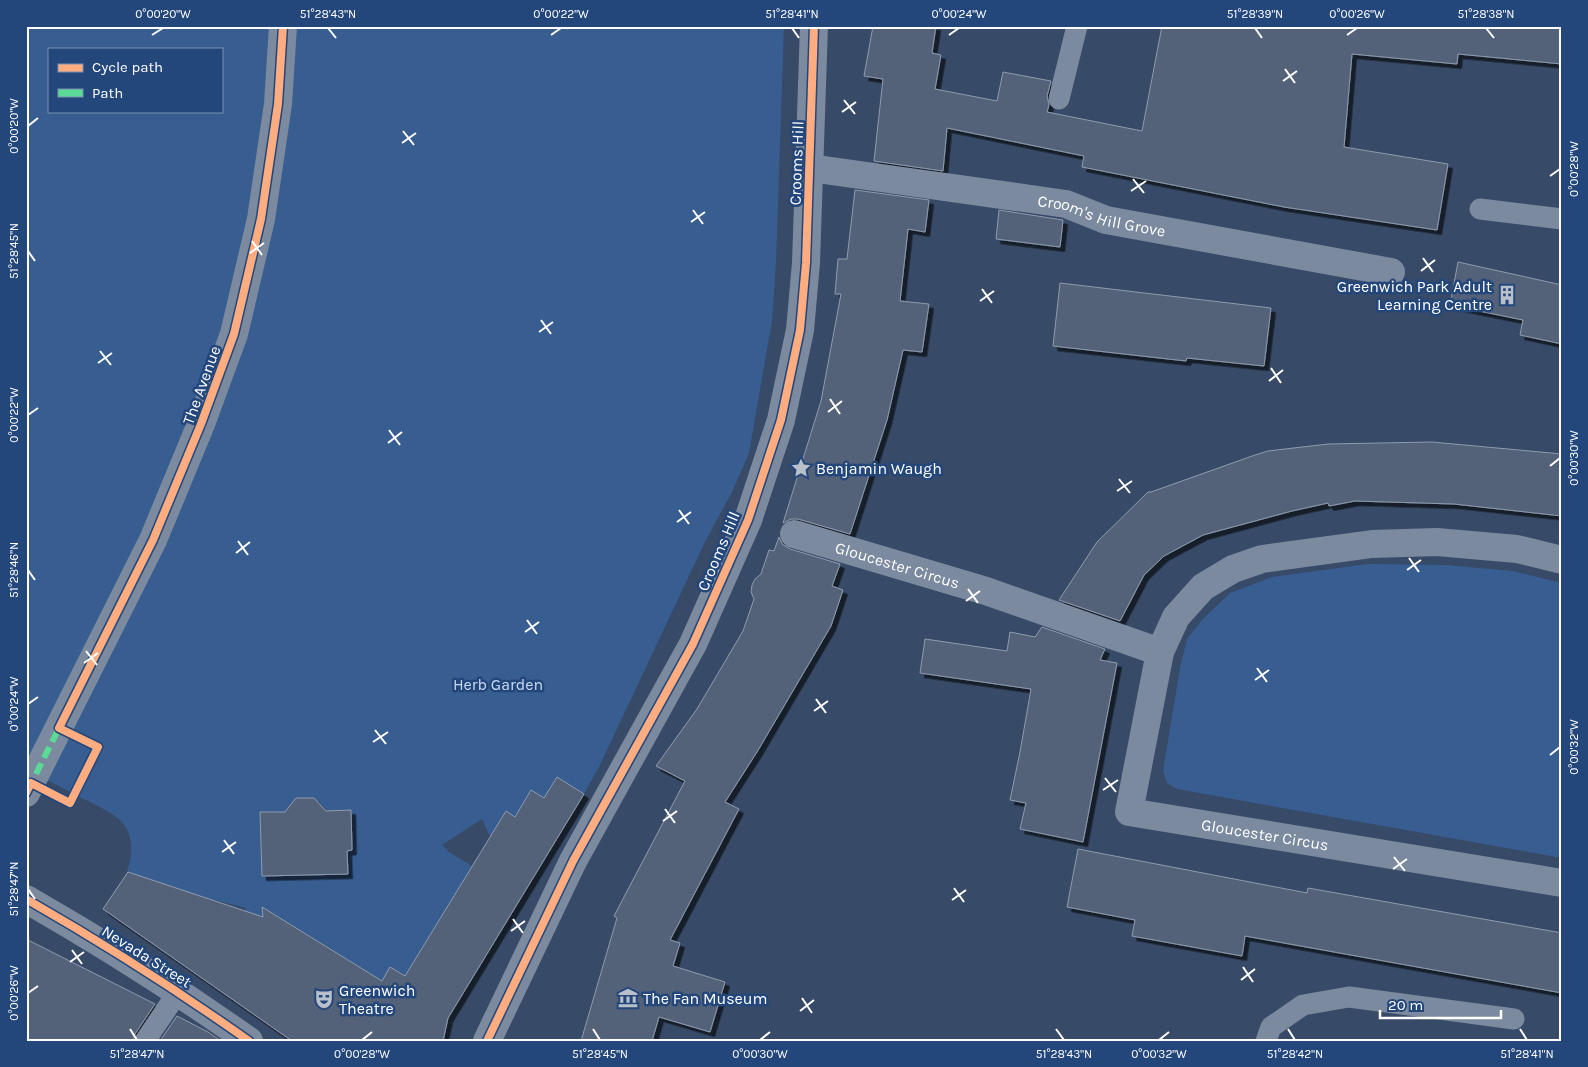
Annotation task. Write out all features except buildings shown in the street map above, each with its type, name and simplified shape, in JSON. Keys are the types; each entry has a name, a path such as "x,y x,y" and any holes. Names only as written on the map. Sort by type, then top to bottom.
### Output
{"street":[{"name":"The Avenue","path":"31,784 153,540 202,424 234,334 262,219 278,104 284,26"},
{"name":"Crooms Hill","path":"488,1041 573,861 693,644 748,520 781,420 800,330 806,263 814,26"},
{"name":"Croom's Hill Grove","path":"810,168 1066,204 1106,220 1391,272"},
{"name":"Gloucester Circus","path":"794,534 986,591 1160,652"},
{"name":"Gloucester Circus","path":"1562,560 1517,549 1437,542 1372,544 1262,559 1233,569 1203,587 1176,617 1160,652 1129,812 1562,883"},
{"name":"Nevada Street","path":"26,900 82,931 178,992 249,1041"}],"lane":[{"path":"1059,99 1077,26"},
{"path":"1480,209 1562,219"},
{"path":"145,1041 178,992"},
{"path":"1266,1041 1271,1027 1303,1005 1349,997 1514,1019"}],"green space":[{"name":"Herb Garden","path":"26,26 784,26 776,263 772,321 749,453 599,767 584,794 557,777 544,798 531,790 515,817 506,811 490,837 482,819 442,845 449,852 472,866 405,976 390,967 382,981 290,924 234,926 246,908 202,897 127,872 131,855 131,842 128,831 122,822 114,815 26,770"},
{"path":"1368,564 1445,565 1513,571 1562,583 1562,858 1177,789 1167,783 1163,771 1180,668 1187,639 1202,620 1230,593 1272,577"}],"marked path":[{"path":"36,774 61,724"}],"cycle path":[{"path":"26,793 31,783 70,803 98,747 59,728 153,540 201,424 234,334 261,219 278,104 283,26"},
{"path":"487,1041 573,861 693,644 748,520 781,420 800,330 806,263 814,26"},
{"path":"26,899 139,967 249,1041"}],"place":[{"name":"Greenwich Park Adult Learning Centre","path":"1507,295"},
{"name":"Benjamin Waugh","path":"801,468"},
{"name":"The Fan Museum","path":"628,998"},
{"name":"Greenwich Theatre","path":"324,999"}]}
